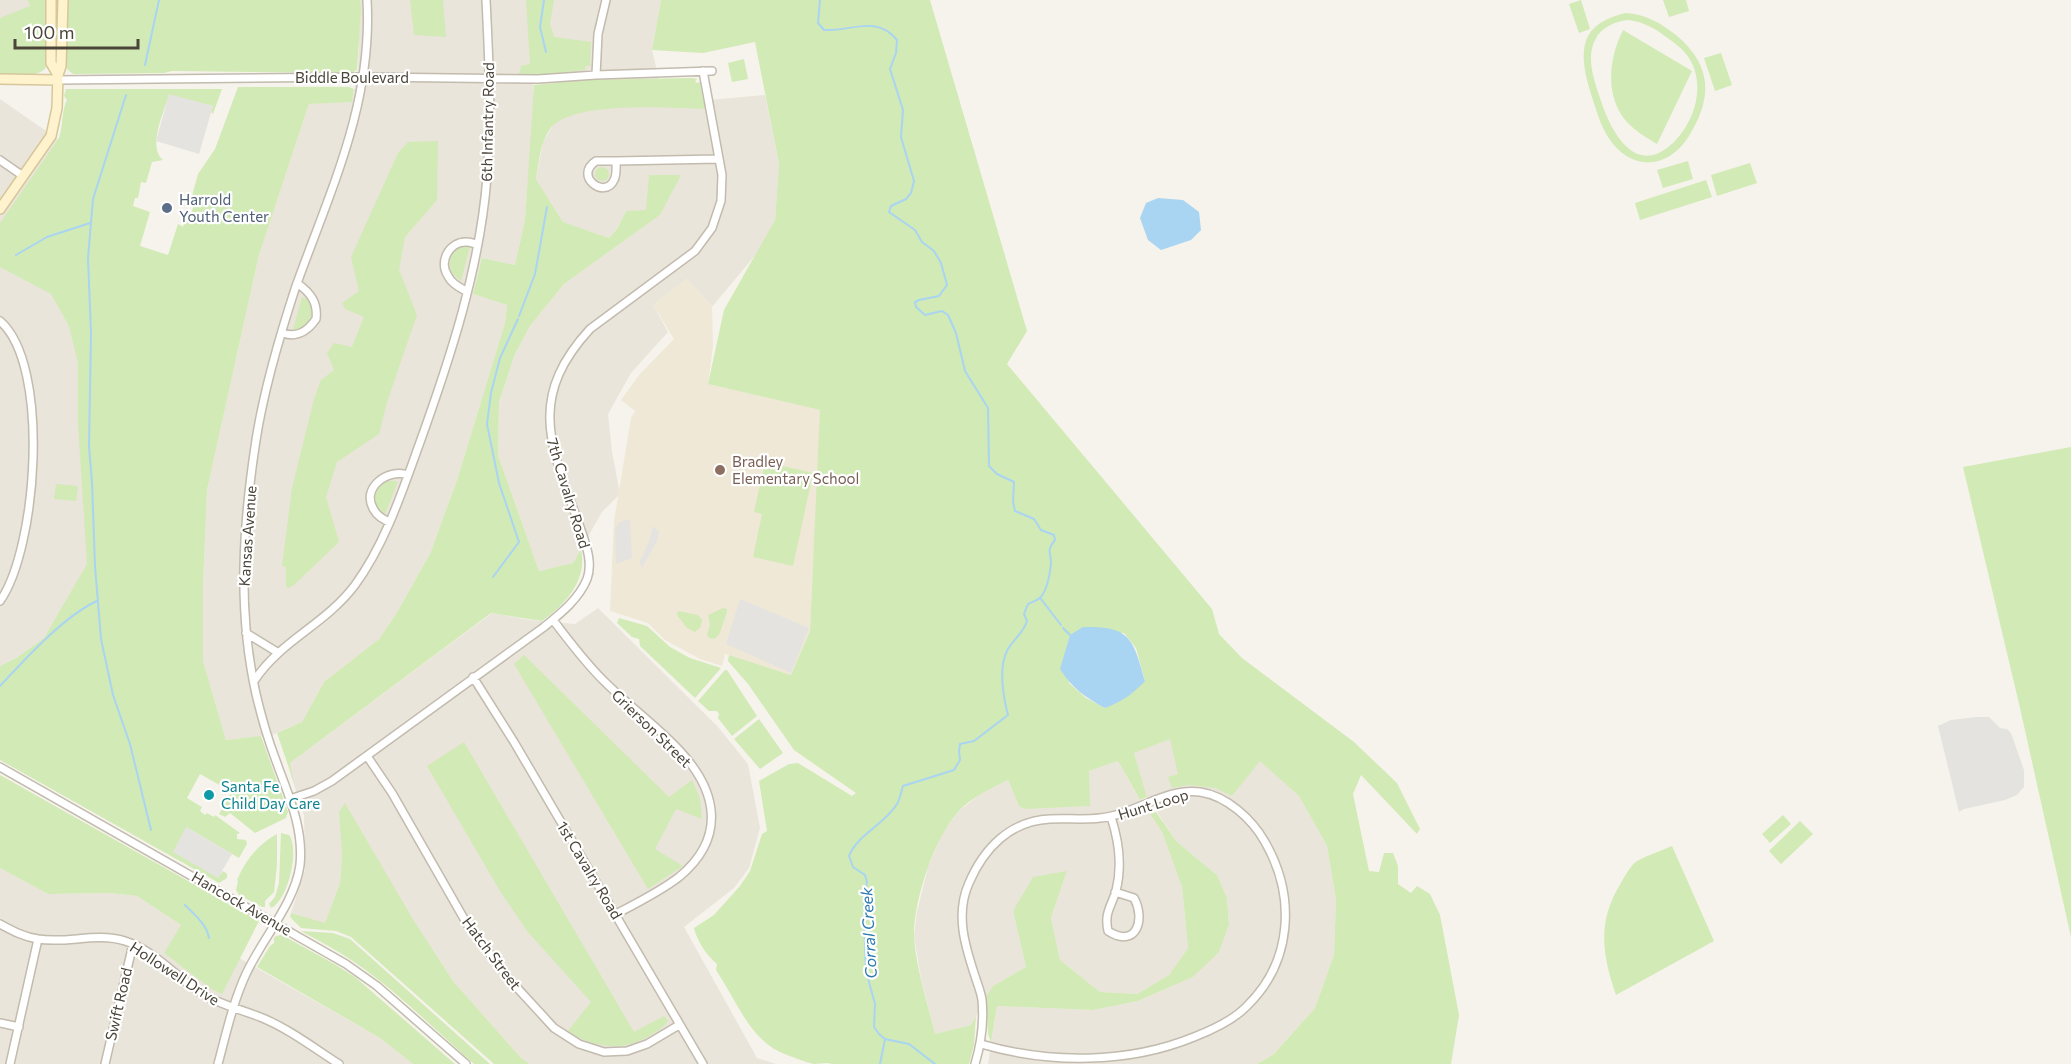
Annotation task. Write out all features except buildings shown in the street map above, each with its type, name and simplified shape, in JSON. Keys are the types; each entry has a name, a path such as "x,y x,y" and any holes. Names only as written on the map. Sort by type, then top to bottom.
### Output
{"street":[{"path":"51,0 51,63 58,77"},
{"path":"0,209 51,136 57,108 58,77 61,66 63,0"},
{"name":"Kansas Avenue","path":"218,1064 233,1008 246,974 291,897 300,866 300,834 271,746 254,681 246,633 243,582 247,511 257,436 273,363 297,284 357,113 366,54 366,0"},
{"name":"6th Infantry Road","path":"254,681 277,652 325,616 342,600 366,568 408,475 439,390 477,244 487,178 490,77 486,0"},
{"path":"596,75 598,34 606,0"},
{"name":"7th Cavalry Road","path":"290,799 314,791 367,756 553,620 574,601 587,579 589,564 587,549 559,471 550,434 550,406 557,378 576,345 591,329 695,251 712,228 721,201 722,175 703,71"},
{"name":"Biddle Boulevard","path":"0,79 490,77 538,80 596,75 712,71"},
{"path":"616,161 615,180 610,185 603,188 591,183 588,176 592,164 596,161 719,159"},
{"path":"0,160 23,176"},
{"path":"466,291 448,278 444,260 448,251 456,244 467,242 477,244"},
{"path":"282,333 298,335 316,319 315,303 309,293 297,284"},
{"path":"0,321 14,340 23,363 31,410 33,440 30,506 22,550 13,576 0,601"},
{"path":"388,522 372,507 372,489 386,476 402,473 408,475"},
{"name":"Grierson Street","path":"553,620 586,663 680,751 701,777 710,798 712,813 710,834 698,858 678,877 616,914"},
{"path":"246,633 277,652"},
{"name":"1st Cavalry Road","path":"473,677 520,752 703,1064"},
{"name":"Hatch Street","path":"367,756 392,793 467,924 510,980 554,1028 579,1044 604,1052 627,1051 647,1044 679,1025"},
{"name":"Hancock Avenue","path":"0,767 346,964 377,986 466,1064"},
{"name":"Hunt Loop","path":"1197,791 1217,795 1248,819 1262,836 1275,859 1284,886 1286,929 1270,976 1245,1009 1225,1022 1177,1045 1142,1056 1100,1063 1049,1063 1029,1060 981,1044 982,999 964,941 962,923 968,886 979,863 993,844 1019,825 1033,820 1111,817 1181,792 1197,791"},
{"path":"1111,817 1118,843 1119,863 1115,892 1106,920 1108,931 1118,938 1130,936 1137,930 1138,905 1134,898 1115,892"},
{"name":"Hollowell Drive","path":"0,924 19,935 38,939 102,937 133,944 146,951 201,993 233,1008 262,1017 339,1064"},
{"path":"10,1064 38,939"},
{"name":"Swift Road","path":"105,1064 133,944"},
{"path":"0,1023 19,1027"},
{"path":"975,1064 981,1044"}],"shaded area":[{"path":"0,0 34,0 33,7 0,23"},
{"path":"360,0 531,0 534,101 525,220 515,265 482,258 473,294 507,305 505,323 457,480 430,554 396,614 379,639 324,682 302,722 272,735 226,740 203,661 207,490 259,255 309,104 352,101 358,70"},
{"path":"551,0 661,0 652,50 665,104 765,95 779,164 775,220 757,253 712,307 687,279 653,305 668,332 631,373 608,414 620,494 602,512 573,563 539,571 498,455 499,402 515,354 530,326 564,284 660,215 646,211 626,211 617,229 609,238 563,222 536,179 543,142 552,127 558,88 547,23"},
{"path":"169,94 213,106 199,154 156,141"},
{"path":"0,99 65,144 0,249"},
{"path":"0,253 42,273 81,343 87,565 44,638 16,658 0,666"},
{"name":"Bradley Elementary School","path":"687,279 712,307 713,346 708,384 821,410 810,631 791,675 725,654 722,666 700,659 665,640 648,623 610,611 614,521 631,418 635,411 621,400 639,375 674,339 653,305"},
{"path":"630,519 632,558 616,564 615,530 619,522"},
{"path":"653,526 659,532 657,541 642,568 639,562 648,544"},
{"path":"740,599 809,628 791,673 726,644"},
{"path":"598,608 718,727 748,764 760,828 749,868 734,888 684,927 757,1058 776,1064 530,1064 521,1058 453,981 411,916 342,854 340,883 325,924 291,913 305,870 304,815 291,776 290,763 492,613 530,620 575,624"},
{"path":"1989,717 2000,728 2007,729 2011,733 2024,770 2024,787 2017,795 2005,800 1959,812 1938,726 1951,720"},
{"path":"1170,738 1260,760 1299,796 1327,846 1336,900 1334,955 1315,1008 1274,1054 1257,1064 988,1064 997,1006 1093,1010 1138,1001 1193,977 1229,924 1227,898 1217,875 1177,842 1147,797 1134,753"},
{"path":"1118,761 1135,792 1162,832 1182,887 1188,948 1169,975 1137,994 1100,992 1060,960 1051,918 1067,871 1013,911 1026,967 993,986 971,1025 935,1034 921,978 914,936 917,912 928,867 943,832 959,811 979,795 1008,780 1019,806 1089,771"},
{"path":"186,827 232,854 218,878 173,852"},
{"path":"0,868 48,894 110,893 137,896 181,925 380,1038 413,1064 0,1064"}],"green space":[{"path":"28,0 48,0 47,66 33,75 0,75 0,18 30,6"},
{"path":"66,0 360,0 357,70 352,73 172,71 73,74 64,62"},
{"path":"410,0 443,0 446,37 414,35"},
{"path":"526,0 554,0 550,24 554,37 591,42 590,66 586,66 585,70 537,75 519,74 521,66 530,64"},
{"path":"661,0 930,0 1027,331 1007,364 1212,609 1219,634 1242,658 1354,742 1397,783 1420,829 1417,834 1361,775 1353,794 1369,871 1379,872 1384,853 1393,853 1398,866 1398,884 1411,893 1417,886 1430,894 1440,915 1459,1015 1451,1064 1257,1064 1274,1054 1315,1008 1334,955 1336,900 1327,846 1299,796 1260,761 1232,796 1215,788 1189,785 1172,788 1168,777 1178,774 1170,739 1134,753 1147,797 1140,800 1118,761 1089,771 1090,806 1024,809 1019,806 1008,780 969,802 949,824 934,853 922,887 915,920 915,947 935,1034 971,1025 976,1016 974,1045 969,1064 814,1064 774,1049 754,1031 716,970 717,964 700,943 694,928 714,915 750,871 762,834 767,831 759,781 789,764 798,763 852,796 856,793 794,750 748,684 728,661 729,655 791,675 810,631 820,410 708,384 724,310 775,220 779,164 755,42 703,53 652,50","holes":["1124,633 1136,648 1145,681 1105,708 1086,698 1069,683 1066,651 1070,635"]},
{"path":"1581,0 1590,29 1579,33 1569,4"},
{"path":"1663,0 1686,0 1689,11 1669,17"},
{"path":"1626,13 1652,20 1676,35 1697,58 1705,82 1702,108 1689,136 1671,155 1660,160 1638,161 1617,148 1603,127 1587,80 1584,50 1588,36 1600,23","holes":["1629,20 1653,28 1681,49 1689,58 1697,80 1696,102 1688,124 1674,142 1660,152 1647,156 1636,153 1626,146 1610,124 1595,84 1591,62 1592,47 1598,35 1609,26"]},
{"path":"1623,30 1692,71 1657,144 1627,122 1615,101 1611,77 1612,65"},
{"path":"1721,53 1732,85 1715,91 1704,58"},
{"path":"744,59 748,79 732,82 728,63"},
{"path":"697,79 695,82 697,83 700,82 705,109 647,107 599,110 578,114 561,120 550,129 540,153 536,179 563,222 609,238 617,229 626,211 646,210 649,175 681,175 660,215 564,284 530,326 515,354 499,402 498,455 539,571 573,563 581,549 581,571 573,591 542,621 491,613 290,763 294,783 277,733 302,722 324,682 379,639 430,554 457,480 505,323 507,305 473,294 482,258 515,265 525,220 534,85 584,80"},
{"path":"238,87 349,87 354,89 352,102 309,104 259,255 207,490 203,661 226,740 261,736 288,812 286,818 255,833 230,813 225,817 219,814 232,792 200,774 187,798 202,807 200,811 205,815 207,813 214,817 215,815 240,833 237,834 237,839 246,840 247,844 239,858 186,827 218,877 223,871 227,874 227,878 219,883 0,760 0,666 16,658 44,638 87,564 78,424 78,363 69,326 51,294 0,267 0,223 59,138 67,100 64,96 66,89 222,89 213,114 211,112 213,106 169,95 158,129 156,147 163,160 152,162 146,183 141,182 138,198 135,198 133,206 150,212 140,246 168,255 178,224 183,227 186,217 190,218 194,204 190,203 198,174 215,149"},
{"path":"438,141 437,200 405,237 399,270 417,315 388,399 379,434 337,462 326,497 339,542 294,585 286,587 286,567 282,566 292,488 314,399 321,380 334,370 327,353 334,343 352,347 364,317 345,309 342,303 359,291 351,257 398,153 408,142"},
{"path":"1688,161 1693,179 1663,188 1657,170"},
{"path":"1750,163 1757,183 1717,196 1711,175"},
{"path":"599,167 605,167 609,174 605,181 599,181 595,177 595,171"},
{"path":"1706,180 1712,197 1640,220 1635,203"},
{"path":"463,245 469,246 469,250 461,281 451,273 450,264 455,250"},
{"path":"302,297 310,300 312,310 308,324 296,331 293,330"},
{"path":"2071,447 2071,937 1963,467"},
{"path":"765,462 813,473 793,566 753,557 762,514 754,512"},
{"path":"387,481 397,481 397,484 385,514 377,506 375,497 382,484"},
{"path":"56,484 78,486 76,501 54,499"},
{"path":"723,608 727,609 727,612 719,635 714,639 709,638 707,635 710,624 708,615"},
{"path":"678,611 698,615 702,620 700,628 695,632 687,628 677,615"},
{"path":"619,618 647,626 670,647 690,658 721,668 695,698 640,646 639,639 632,637 617,623"},
{"path":"524,655 669,797 692,780 700,798 702,819 676,809 655,849 683,866 648,889 514,664"},
{"path":"725,670 757,716 732,736 718,718 717,711 709,711 698,701"},
{"path":"759,719 783,753 760,769 734,739"},
{"path":"464,742 634,1032 664,1016 668,1021 657,1031 639,1041 608,1046 588,1041 568,1031 591,1002 527,931 500,891 427,766"},
{"path":"0,775 259,921 222,994 213,990 164,953 181,925 137,896 110,893 48,894 0,868"},
{"path":"345,803 411,916 453,981 521,1058 530,1064 494,1064 351,937 336,931 301,928 290,917 291,913 325,923 340,883 342,854 339,812"},
{"path":"1156,812 1177,842 1217,875 1227,898 1229,924 1219,952 1193,977 1138,1001 1093,1010 997,1006 991,1043 988,1034 986,997 993,986 1026,967 1013,911 1033,877 1067,871 1051,918 1060,960 1100,992 1137,994 1169,975 1188,948 1182,887 1162,832 1150,814"},
{"path":"1783,815 1791,824 1770,843 1762,834"},
{"path":"1800,821 1813,834 1781,864 1769,851"},
{"path":"281,833 289,835 292,842 293,862 283,896 271,908 269,904 275,897 279,883"},
{"path":"277,834 274,892 265,901 265,907 262,907 239,895 236,890 237,880 253,854"},
{"path":"1672,846 1714,941 1616,995 1605,952 1604,938 1605,924 1613,897 1634,863"},
{"path":"301,931 333,933 350,939 490,1064 474,1064 375,977"},
{"path":"282,935 355,977 455,1064 413,1064 380,1038 257,967 274,943 274,938"}],"water":[{"path":"1158,198 1183,200 1199,212 1201,230 1191,240 1161,250 1148,240 1140,218 1146,203"},
{"path":"1083,627 1111,629 1128,638 1137,655 1145,681 1127,697 1105,708 1080,692 1060,669 1070,635"}],"waterway":[{"path":"145,65 159,0"},
{"path":"544,0 540,27 546,52"},
{"name":"Corral Creek","path":"820,0 818,23 824,30 872,26 889,32 897,40 896,53 890,69 903,110 901,137 914,181 911,193 906,199 891,206 889,212 915,230 922,242 934,251 941,263 947,285 939,296 915,302 916,307 925,315 942,311 948,315 956,333 965,371 988,408 989,466 997,474 1014,482 1015,511 1034,519 1041,530 1054,535 1055,540 1050,549 1051,567 1045,590 1040,598 1028,604 1024,614 1026,625 1005,656 1002,681 1008,715 974,741 960,744 960,760 954,770 903,786 898,802 892,811 858,842 849,856 853,867 865,875 867,882 864,898 866,971 875,1004 874,1027 885,1039 880,1064"},
{"path":"126,95 93,199 88,258 91,333 89,447 101,639 113,695 130,744 151,830"},
{"path":"519,316 535,274 547,207"},
{"path":"16,255 47,237 90,223"},
{"path":"493,577 519,542 499,483 487,424 491,393 500,358 518,319"},
{"path":"1041,599 1061,625"},
{"path":"0,686 58,627 97,601"},
{"path":"1063,628 1070,635"},
{"path":"185,905 203,924 209,938"},
{"path":"885,1039 909,1044 935,1064"}],"place":[{"name":"Harrold Youth Center","path":"167,208"},
{"name":"Bradley Elementary School","path":"720,470"},
{"name":"Santa Fe Child Day Care","path":"209,795"}]}
